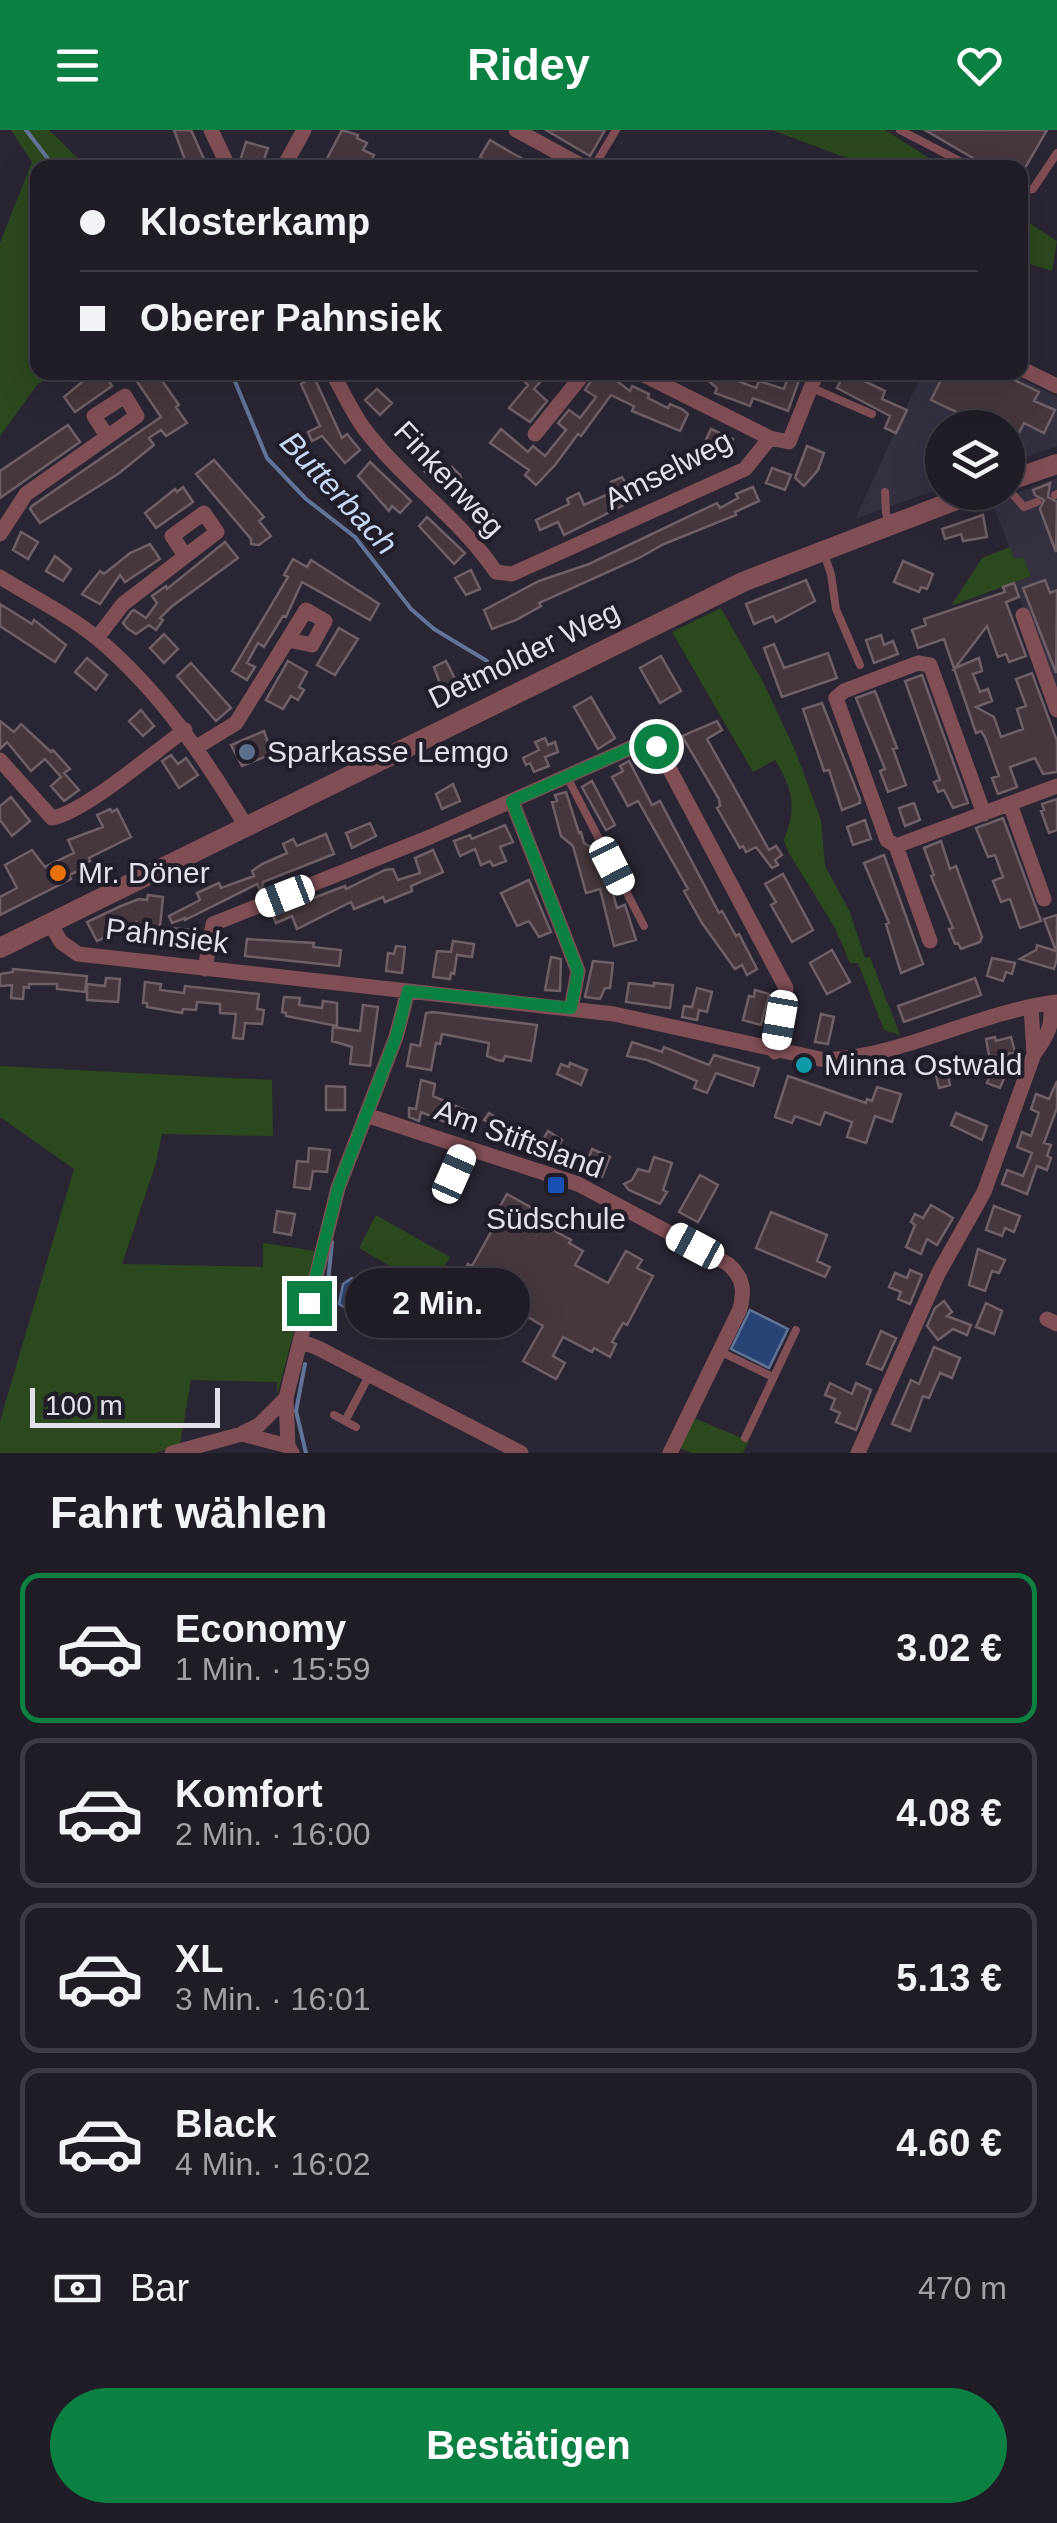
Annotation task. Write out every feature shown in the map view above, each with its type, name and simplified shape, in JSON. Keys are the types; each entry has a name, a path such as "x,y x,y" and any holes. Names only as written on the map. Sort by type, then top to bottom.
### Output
{"street":[{"path":"212,130 225,160"},
{"path":"287,160 304,130"},
{"path":"516,130 574,160"},
{"path":"1028,372 1057,386"},
{"name":"Finkenweg","path":"337,380 363,427 412,482 476,543 496,572"},
{"path":"534,434 578,380"},
{"path":"654,380 770,438"},
{"name":"Amselweg","path":"496,572 512,574 745,469 770,438 788,442 814,380"},
{"path":"0,534 26,494 107,436"},
{"path":"1025,475 1057,464"},
{"name":"Detmolder Weg","path":"0,948 602,649 745,582 930,510"},
{"path":"96,638 123,604 184,554"},
{"path":"0,578 96,638 198,746 246,826"},
{"path":"1023,615 1057,710"},
{"path":"198,746 236,723 288,640"},
{"path":"930,942 896,846 887,840 836,698 844,691 918,663 930,665 984,814"},
{"path":"0,760 52,818 64,816 185,730"},
{"path":"205,969 213,924 512,801 653,738 786,988 775,1052"},
{"path":"896,846 1057,786"},
{"path":"512,801 578,971 571,1008"},
{"path":"1010,804 1044,899"},
{"name":"Pahnsiek","path":"50,923 61,942 78,954 571,1008 652,1021 775,1052 825,1060 860,1058 976,1020 1054,1003"},
{"path":"242,1434 290,1450 286,1398 338,1188 396,1037 408,991"},
{"path":"858,1453 984,1192 1034,1054 1046,1038 1054,1003"},
{"path":"1031,1007 1034,1054"},
{"name":"Am Stiftsland","path":"366,1115 578,1184 728,1264 741,1280 744,1296 670,1453"},
{"path":"962,1232 963,1258"},
{"path":"300,1341 521,1453"},
{"path":"172,1453 259,1426 286,1398"}],"lane":[{"path":"595,160 616,130"},
{"path":"900,130 958,160"},
{"path":"1028,190 1057,153"},
{"path":"814,380 872,414"},
{"path":"885,492 890,525"},
{"path":"1025,506 1037,502"},
{"path":"823,550 836,609 860,665"},
{"path":"566,775 644,926"},
{"path":"449,1186 466,1148"},
{"path":"745,1438 796,1330"},
{"path":"719,1351 773,1378"},
{"path":"345,1421 370,1374"},
{"path":"334,1415 356,1427"}],"shaded area":[{"path":"919,380 1023,380 1057,397 1057,446 1025,458 1025,410 925,410 925,494 855,519"},
{"path":"1057,478 1057,700 1014,583 1030,576 1014,560 995,510 1025,510 1025,490"}],"green space":[{"path":"11,130 49,130 80,160 31,160"},
{"path":"772,130 885,130 932,160 852,160"},
{"path":"30,167 30,380 44,380 0,436 0,243"},
{"path":"1028,222 1057,241 1052,271 1028,264"},
{"path":"1010,547 1014,559 1023,557 1031,576 951,606 982,558"},
{"path":"721,608 763,682 795,750 821,820 825,866 849,910 865,958 870,957 900,1035 884,1030 858,963 850,963 835,928 789,853 784,840 791,818 791,799 781,770 775,760 753,772 672,632"},
{"path":"0,1066 272,1080 273,1136 162,1134 122,1264 263,1267 263,1243 315,1251 277,1396 277,1382 191,1380 180,1444 156,1453 0,1453 0,1421 74,1169 0,1117"},
{"path":"376,1215 450,1257 431,1290 359,1248"},
{"path":"694,1418 749,1441 743,1453 691,1453 680,1448"}],"water":[{"path":"352,1278 385,1297 385,1305 373,1321 366,1321 339,1304 343,1284"},
{"path":"750,1310 788,1329 769,1368 731,1349"}],"building":[{"path":"174,130 191,130 204,160 185,160"},
{"path":"342,130 358,135 367,143 363,150 374,155 372,160 326,160"},
{"path":"546,130 605,130 590,156"},
{"path":"925,130 1047,130 1028,163 976,160"},
{"path":"490,140 526,160 484,160 480,157"},
{"path":"246,142 268,148 264,160 241,158"},
{"path":"84,380 108,380 112,386 75,412 64,397"},
{"path":"136,380 162,380 187,423 166,436 161,430 149,438 154,445 118,474 40,523 30,509 32,506 161,417"},
{"path":"315,380 342,438 347,434 360,450 345,463 322,436 312,441 308,432 320,426 301,384"},
{"path":"538,380 534,389 547,401 530,422 509,408 528,385 524,381"},
{"path":"592,380 616,380 630,391 632,386 668,408 670,404 688,414 680,431 632,411 634,406 611,395 581,436 578,434 536,485 525,475 529,470 490,443 501,429 528,452 533,446 545,456 566,430 558,423 569,410 580,418 596,397 585,390"},
{"path":"708,380 735,380 756,388 759,381 784,389 787,380 799,380 788,411 753,398 750,406 715,393 717,388"},
{"path":"841,380 862,380 885,391 882,399 907,410 896,433 885,428 890,416 837,388"},
{"path":"941,380 1014,380 1039,392 1034,401 1055,410 1044,433 1025,424 1025,410 952,410 931,400"},
{"path":"377,389 392,403 380,415 365,400"},
{"path":"68,425 80,442 0,498 0,471"},
{"path":"711,429 733,439 727,452 705,442"},
{"path":"807,446 824,453 818,470 804,486 795,478"},
{"path":"430,453 448,471 452,467 460,475 464,485 497,520 486,531 425,472 420,464"},
{"path":"214,460 264,517 259,521 271,536 259,545 251,544 251,539 196,474"},
{"path":"370,462 411,501 400,513 392,506 389,511 358,476"},
{"path":"772,468 791,475 785,490 766,483"},
{"path":"622,477 627,486 638,482 644,495 564,535 558,522 540,530 536,520 569,504 567,499 579,493 584,505 615,491 611,482"},
{"path":"1050,483 1048,497 1057,502 1056,552 1040,509 1044,500 1033,490"},
{"path":"183,487 193,502 156,528 145,513"},
{"path":"753,487 759,501 735,512 736,515 664,544 492,629 484,610 539,581 589,564 717,503 720,508 738,498 736,494"},
{"path":"983,515 987,537 963,541 961,534 945,539 942,529"},
{"path":"427,517 465,553 454,564 419,526"},
{"path":"21,532 38,542 28,559 13,550"},
{"path":"225,542 238,558 171,607 160,618 163,620 156,630 149,625 136,634 127,628 123,623 131,612 146,618 157,603 152,596 166,586 167,589"},
{"path":"150,544 160,559 125,582 120,575 100,604 82,594 100,571 104,574 130,553"},
{"path":"55,556 71,569 63,581 46,571"},
{"path":"293,559 307,567 311,560 379,604 370,620 302,582 286,617 283,616 264,647 258,643 247,663 255,667 247,680 232,671 288,577 284,575"},
{"path":"903,561 933,574 927,589 921,587 919,592 894,582"},
{"path":"471,570 480,589 466,595 455,578"},
{"path":"806,580 815,601 776,622 773,616 754,624 746,604"},
{"path":"1045,580 1050,593 1057,590 1056,673 1023,588"},
{"path":"1014,583 1019,597 1006,602 1026,656 1009,662 1006,654 998,657 987,626 955,668 979,658 982,671 973,674 980,692 988,689 992,701 976,707 994,717 1001,737 1023,729 1017,709 1026,706 1016,679 1032,673 1057,741 1057,772 1043,774 1035,758 1010,767 1017,787 998,794 992,778 999,776 985,737 981,731 976,733 944,639 918,648 912,630 926,625 924,619 1005,592 1003,587"},
{"path":"0,604 32,624 34,620 66,645 55,662 0,626"},
{"path":"339,628 358,639 335,675 317,665"},
{"path":"164,634 178,649 164,663 150,648"},
{"path":"881,635 884,645 893,641 898,654 874,663 866,640"},
{"path":"774,644 784,668 828,653 837,678 782,697 764,648"},
{"path":"661,656 681,691 660,703 640,668"},
{"path":"87,658 107,675 96,690 75,672"},
{"path":"288,661 307,672 299,687 304,690 298,700 291,696 283,709 266,700"},
{"path":"446,661 458,685 443,692 434,667"},
{"path":"191,663 231,708 216,721 177,676"},
{"path":"922,675 968,803 953,808 944,790 938,792 934,782 940,780 905,681"},
{"path":"875,691 897,748 893,749 906,785 888,792 880,771 885,769 856,698"},
{"path":"591,697 615,738 598,749 574,707"},
{"path":"822,703 860,799 860,803 842,810 803,709"},
{"path":"141,710 154,726 143,736 129,721"},
{"path":"0,721 14,732 21,724 53,750 70,769 64,773 79,790 64,801 51,786 61,777 45,759 31,771 7,742 0,749"},
{"path":"717,721 722,730 707,739 769,850 776,846 782,855 772,868 756,847 746,852 743,846 740,848 717,808 719,799 682,736"},
{"path":"264,731 272,754 242,766 231,745"},
{"path":"545,738 548,745 555,742 558,752 545,757 549,766 534,772 523,758 539,750 535,742"},
{"path":"171,755 178,764 186,758 198,775 179,788 162,761"},
{"path":"629,761 652,805 660,801 719,913 722,911 736,936 739,934 757,969 747,975 742,965 735,969 702,923 684,891 688,889 638,801 628,806 612,777 623,771 620,766"},
{"path":"592,781 615,825 606,830 582,787"},
{"path":"453,784 460,801 442,809 436,794"},
{"path":"566,792 579,833 584,843 596,850 607,887 611,886 617,908 625,905 636,940 614,946 600,889 586,893 573,846 561,836 552,802 557,801 555,795"},
{"path":"11,797 30,821 12,836 0,820 0,806"},
{"path":"1057,799 1057,830 1049,833 1042,804"},
{"path":"914,803 920,820 905,826 899,808"},
{"path":"117,809 131,837 89,858 81,865 83,869 69,875 71,879 0,915 0,897 17,888 5,865 32,850 45,867 74,853 68,840 103,827 97,815"},
{"path":"1003,818 1041,921 1020,928 1010,899 1001,902 993,881 1003,877 995,855 988,857 976,828"},
{"path":"865,820 871,839 853,845 847,827"},
{"path":"370,823 376,836 352,848 346,833"},
{"path":"505,825 513,842 500,847 506,861 481,865 475,849 460,856 454,841 470,835 472,839"},
{"path":"326,834 334,854 263,882 261,892 257,884 172,923 169,916 200,900 197,893 219,883 221,888 254,876 252,871 262,864 287,853 283,844 293,839 297,846"},
{"path":"941,841 950,869 956,866 982,937 980,942 961,949 949,929 953,928 924,848"},
{"path":"433,850 443,872 385,902 383,897 354,909 351,902 297,929 292,916 276,923 272,914 345,886 346,889 385,870 393,869 398,880 420,873 415,858"},
{"path":"884,855 923,964 901,973 886,924 889,923 864,863"},
{"path":"783,874 813,930 792,942 771,905 776,902 765,884"},
{"path":"529,880 551,932 539,937 529,921 517,926 501,893"},
{"path":"148,895 163,897 160,927 191,930 190,946 134,942 136,922 97,941 87,922 139,899 147,900"},
{"path":"1057,915 1057,958 1054,969 1020,959 1036,950 1037,945 1056,951 1044,919"},
{"path":"247,939 314,943 313,947 341,950 339,966 245,956"},
{"path":"453,941 474,944 472,957 457,955 450,979 433,977 437,951 451,952"},
{"path":"396,946 405,947 402,973 386,971 388,953 394,954"},
{"path":"832,950 850,982 827,994 810,963"},
{"path":"551,957 561,959 560,991 545,990"},
{"path":"992,958 1015,963 1012,974 1006,972 1003,981 987,976"},
{"path":"593,961 613,963 610,988 605,988 600,999 585,997"},
{"path":"13,969 87,976 85,992 57,989 57,984 29,984 29,988 24,987 23,999 11,998 12,985 0,986 0,974"},
{"path":"106,978 120,979 118,1002 87,1000 87,984 105,986"},
{"path":"975,978 981,995 904,1022 898,1006"},
{"path":"145,982 161,984 160,990 184,993 185,986 259,994 257,1009 264,1010 262,1024 245,1023 243,1039 233,1038 236,1014 220,1013 220,1004 197,1002 196,1010 183,1009 182,1013 147,1007 143,1003"},
{"path":"629,983 673,985 670,1008 626,1002"},
{"path":"697,988 712,992 707,1012 699,1010 697,1020 682,1017 684,1006 692,1007"},
{"path":"755,990 769,994 761,1025 743,1020 749,996 754,997"},
{"path":"284,997 300,998 299,1005 322,1008 323,1001 337,1003 337,1026 286,1016 282,1012"},
{"path":"363,1005 378,1007 370,1066 350,1064 352,1047 332,1041 333,1027 360,1031"},
{"path":"426,1013 537,1025 531,1061 505,1056 503,1061 497,1060 487,1056 489,1043 442,1034 440,1044 436,1043 431,1070 407,1066 411,1044 420,1046"},
{"path":"821,1014 834,1017 828,1044 815,1042"},
{"path":"995,1037 996,1041 1011,1037 1015,1052 1007,1054 1009,1066 1000,1088 987,1083 992,1071 986,1039"},
{"path":"632,1042 662,1052 664,1047 709,1065 714,1055 759,1068 753,1086 716,1073 707,1093 694,1088 697,1081 627,1056"},
{"path":"948,1059 950,1085 939,1088 933,1063"},
{"path":"570,1063 587,1070 581,1085 557,1074 561,1064 569,1067"},
{"path":"788,1076 866,1103 867,1099 872,1101 877,1087 901,1094 892,1122 875,1116 866,1143 847,1137 852,1122 825,1112 820,1125 795,1116 792,1123 775,1117"},
{"path":"421,1080 435,1084 433,1096 467,1111 460,1128 421,1112 419,1121 409,1117 409,1108 416,1109"},
{"path":"1057,1081 1057,1108 1044,1143 1051,1145 1047,1156 1051,1158 1047,1170 1037,1166 1027,1194 1002,1184 1007,1170 1023,1176 1032,1153 1017,1147 1022,1132 1031,1136 1039,1113 1031,1109 1036,1094 1049,1099"},
{"path":"326,1086 345,1087 345,1110 326,1110"},
{"path":"489,1113 519,1130 514,1139 508,1135 504,1141 489,1133 493,1125 484,1120"},
{"path":"956,1113 987,1126 982,1140 951,1125"},
{"path":"548,1131 562,1140 552,1158 537,1150"},
{"path":"309,1148 330,1150 327,1172 313,1171 310,1189 294,1187 297,1161 308,1162"},
{"path":"592,1149 610,1157 602,1177 584,1170"},
{"path":"654,1157 672,1163 663,1190 667,1192 660,1204 624,1184 632,1180 638,1169 649,1172"},
{"path":"700,1175 718,1185 698,1222 679,1212"},
{"path":"507,1194 543,1214 539,1222 583,1251 575,1265 608,1283 626,1251 642,1260 637,1268 653,1276 627,1325 623,1323 612,1342 616,1344 610,1357 563,1337 553,1356 565,1363 556,1379 523,1361 543,1326 523,1314 525,1311 493,1293 491,1297 461,1276 468,1264 472,1266 502,1212 498,1210"},
{"path":"931,1205 953,1218 937,1245 927,1239 921,1254 906,1247 915,1225 911,1222 915,1214 923,1218"},
{"path":"994,1206 1020,1216 1014,1232 1005,1228 1002,1236 986,1230"},
{"path":"277,1211 295,1214 291,1235 274,1232"},
{"path":"771,1212 827,1235 817,1261 830,1267 825,1277 756,1248"},
{"path":"978,1249 1005,1260 999,1273 992,1271 985,1291 969,1285"},
{"path":"910,1270 922,1275 910,1304 898,1299 901,1292 889,1287 895,1273 907,1278"},
{"path":"944,1301 952,1312 947,1316 971,1325 967,1335 953,1329 938,1340 927,1326 935,1308"},
{"path":"986,1303 1002,1311 994,1334 976,1327"},
{"path":"881,1331 896,1338 882,1370 867,1364"},
{"path":"934,1347 960,1358 952,1378 940,1373 929,1398 923,1396 910,1431 892,1424 911,1380 919,1384"},
{"path":"830,1383 852,1394 856,1383 871,1390 856,1430 836,1422 840,1413 831,1409 835,1399 825,1395"}],"waterway":[{"name":"Butterbach","path":"26,130 49,160"},
{"name":"Butterbach","path":"234,380 267,458 306,499 355,537 411,609 434,629 487,661"},
{"path":"327,1292 332,1242"},
{"path":"305,1364 296,1411 306,1453"}],"place":[{"name":"Sparkasse Lemgo","path":"247,752"},
{"name":"Mr. Döner","path":"58,873"},
{"name":"Minna Ostwald","path":"804,1065"},
{"name":"Südschule","path":"556,1185"}],"route":[{"path":"309,1303 338,1188 396,1037 408,991 571,1008 578,971 512,801 653,738 656,746"}]}
